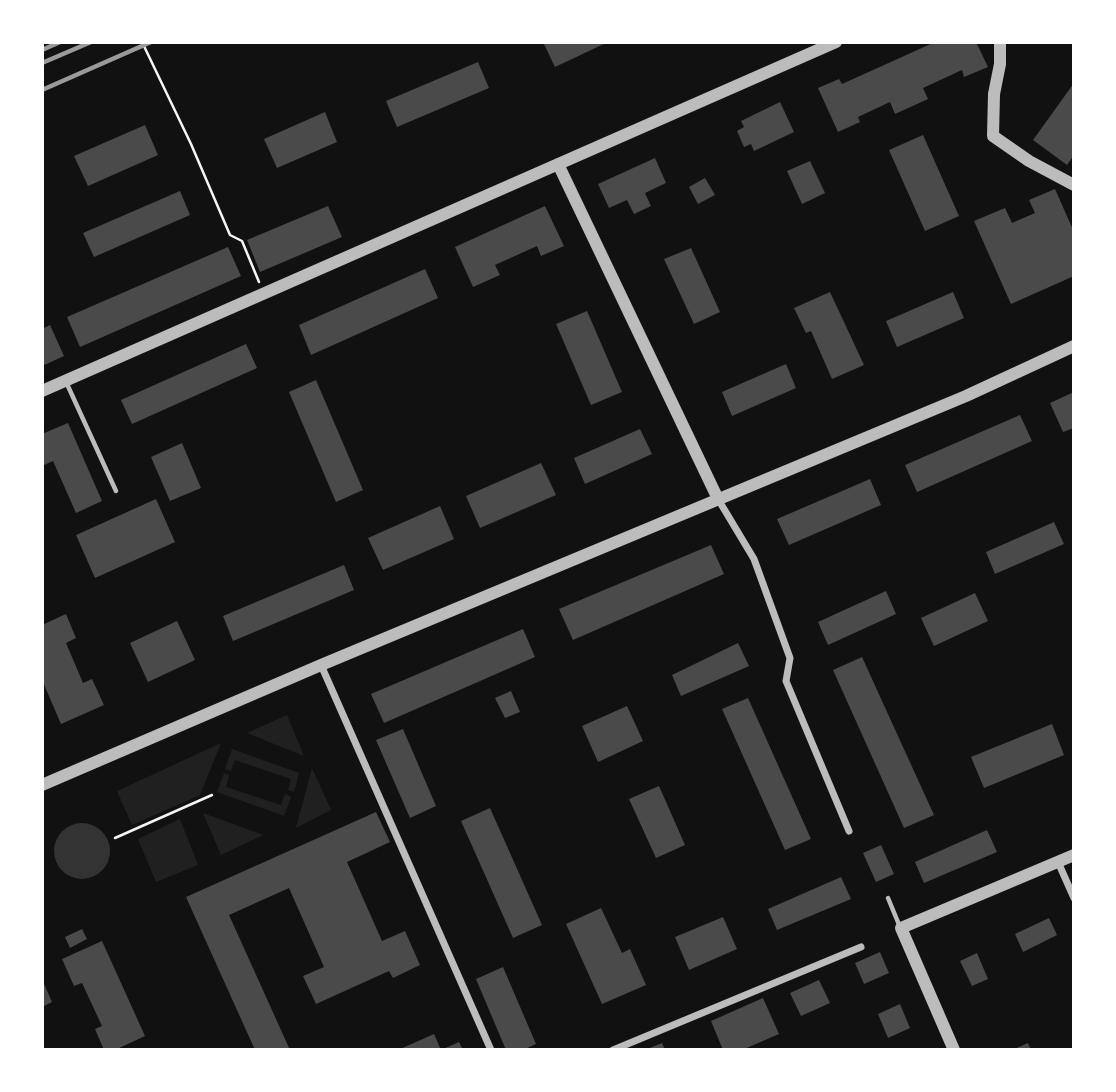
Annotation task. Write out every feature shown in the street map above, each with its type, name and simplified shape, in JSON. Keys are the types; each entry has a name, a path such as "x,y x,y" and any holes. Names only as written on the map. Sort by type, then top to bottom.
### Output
{"street":[{"path":"42,391 836,42"},
{"path":"1000,42 1000,64 994,94 993,136 1074,185"},
{"path":"558,164 718,499 754,559 790,658 786,681 849,831"},
{"path":"43,780 966,396 1074,346"},
{"path":"321,665 491,1050"},
{"path":"954,1050 901,928 1074,855"},
{"path":"1058,862 1074,898"},
{"path":"613,1050 861,947"}],"lane":[{"path":"66,380 116,491"},
{"path":"888,898 901,928"}],"path":[{"path":"142,42 161,87 191,144 230,235 242,241 264,293"},
{"path":"115,838 212,795"}],"shaded area":[{"path":"287,715 304,756 247,733"},
{"path":"221,743 200,795 132,825 117,791"},
{"path":"232,749 299,773 294,792 288,790 291,779 235,760 231,771 225,769"},
{"path":"312,768 331,810 296,828"},
{"path":"224,773 229,775 226,787 281,805 285,794 291,797 284,816 217,792"},
{"path":"203,813 263,835 221,855"},
{"path":"180,819 198,865 156,882 138,839"},
{"path":"76,823 88,823 98,827 106,835 110,851 106,867 98,875 88,879 76,879 66,875 58,867 54,857 54,845 58,835 66,827"}],"building":[{"path":"543,42 608,42 555,67"},
{"path":"935,42 976,42 988,67 964,77 962,70 923,88 928,99 895,114 890,102 858,117 860,122 838,132 818,88 839,79 842,84"},
{"path":"478,62 489,88 397,127 386,101"},
{"path":"1074,83 1074,155 1067,165 1033,140"},
{"path":"780,102 794,132 754,151 751,144 744,147 737,131 744,127 741,121"},
{"path":"325,112 337,142 277,168 264,139"},
{"path":"145,125 158,155 88,186 74,156"},
{"path":"923,135 959,216 925,231 889,150"},
{"path":"655,158 666,183 645,193 651,206 634,214 627,200 609,208 598,184"},
{"path":"810,161 825,193 802,204 787,171"},
{"path":"705,178 715,195 698,204 689,187"},
{"path":"1055,189 1074,232 1074,276 1011,304 974,221 1005,208 1012,223 1035,213 1029,200"},
{"path":"180,191 190,215 94,257 83,233"},
{"path":"328,206 342,237 260,272 247,240"},
{"path":"545,206 564,246 541,256 537,246 495,265 500,275 473,287 455,247"},
{"path":"228,247 241,276 80,347 67,317"},
{"path":"691,248 720,312 694,324 664,259"},
{"path":"425,269 438,298 311,355 299,325"},
{"path":"830,292 864,365 832,379 811,331 806,333 794,308"},
{"path":"953,292 964,318 897,347 886,321"},
{"path":"587,311 622,392 591,405 556,324"},
{"path":"50,325 64,356 42,366 42,329"},
{"path":"246,344 257,368 132,424 121,400"},
{"path":"786,364 796,388 732,416 722,392"},
{"path":"316,380 363,490 336,502 289,392"},
{"path":"1074,392 1074,428 1063,432 1050,403"},
{"path":"1020,415 1032,441 917,492 905,465"},
{"path":"68,423 102,501 76,513 53,461 42,466 42,434"},
{"path":"640,429 652,454 585,484 574,458"},
{"path":"182,443 201,488 170,501 151,457"},
{"path":"541,463 556,495 480,528 466,496"},
{"path":"870,479 881,505 789,545 777,519"},
{"path":"156,499 175,542 95,578 76,535"},
{"path":"440,506 454,539 383,570 368,538"},
{"path":"1054,522 1064,544 995,574 986,552"},
{"path":"711,545 724,574 573,640 559,609"},
{"path":"344,565 354,590 233,641 223,616"},
{"path":"886,591 896,614 828,645 818,622"},
{"path":"975,593 988,621 934,646 921,618"},
{"path":"66,614 76,638 66,643 83,683 92,679 104,705 61,724 42,680 42,625"},
{"path":"177,621 195,660 148,682 130,643"},
{"path":"523,629 535,657 384,723 371,694"},
{"path":"738,643 749,666 681,696 672,675"},
{"path":"862,657 934,815 904,828 833,670"},
{"path":"511,691 520,712 505,718 495,698"},
{"path":"748,698 811,839 785,850 722,709"},
{"path":"627,706 643,741 598,762 582,726"},
{"path":"1052,724 1064,755 984,788 971,757"},
{"path":"403,729 436,806 410,818 376,740"},
{"path":"659,786 685,845 656,858 629,799"},
{"path":"490,808 542,925 513,938 461,821"},
{"path":"376,812 390,842 347,862 382,941 405,931 420,965 393,978 389,971 316,1004 303,976 324,967 289,888 229,915 290,1050 255,1050 186,897"},
{"path":"987,830 997,852 924,883 915,862"},
{"path":"881,845 894,874 876,882 863,853"},
{"path":"841,877 851,899 777,930 768,909"},
{"path":"601,908 622,953 630,949 646,985 602,1004 566,924"},
{"path":"723,917 737,949 689,970 675,937"},
{"path":"1049,918 1057,935 1023,952 1015,934"},
{"path":"82,929 87,939 70,948 65,937"},
{"path":"102,941 145,1036 115,1050 104,1050 95,1029 102,1026 82,983 74,986 62,959"},
{"path":"880,952 889,973 864,984 855,963"},
{"path":"977,953 988,979 972,986 960,961"},
{"path":"503,967 536,1044 523,1050 506,1050 476,979"},
{"path":"42,979 52,1002 42,1007"},
{"path":"819,980 830,1003 801,1016 790,993"},
{"path":"763,998 779,1034 742,1050 723,1050 711,1021"},
{"path":"900,1004 910,1028 888,1038 878,1014"},
{"path":"434,1034 441,1050 398,1050"},
{"path":"459,1042 463,1050 441,1050"},
{"path":"662,1043 665,1050 645,1050"},
{"path":"1028,1043 1031,1050 1012,1050"}],"railway":[{"path":"42,50 60,42"},
{"path":"42,63 91,42"},
{"path":"42,90 151,42"}]}
